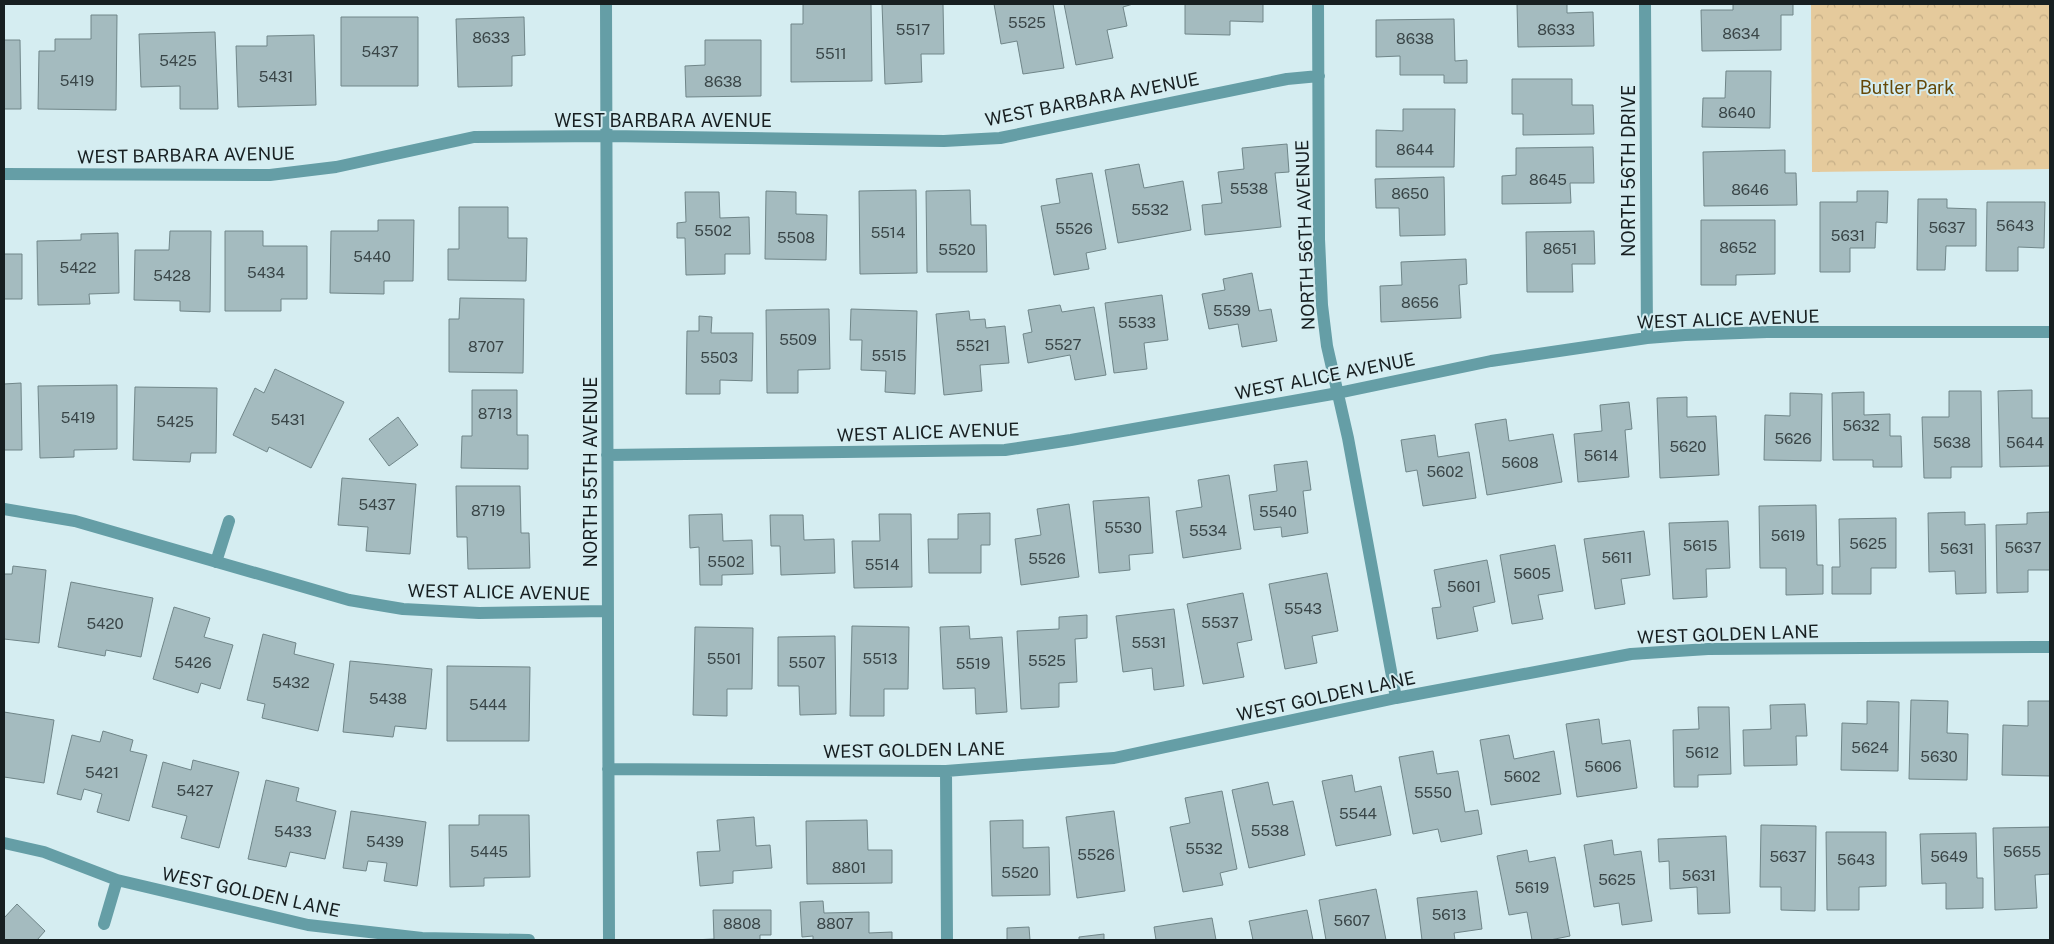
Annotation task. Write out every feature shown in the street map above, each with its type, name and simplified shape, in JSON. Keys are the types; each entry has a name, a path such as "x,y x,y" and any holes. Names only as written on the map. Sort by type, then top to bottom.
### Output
{"street":[{"name":"NORTH 55TH AVENUE","path":"606,4 608,136 609,940"},
{"name":"NORTH 56TH AVENUE","path":"1318,4 1319,239 1322,305 1327,346 1348,438 1396,698"},
{"name":"NORTH 56TH DRIVE","path":"1645,4 1647,338"},
{"name":"WEST BARBARA AVENUE","path":"4,174 270,175 336,168 474,137 608,136 944,141 1000,138 1287,79 1319,76"},
{"name":"WEST ALICE AVENUE","path":"607,455 1005,450 1338,393 1490,361 1647,338 1767,332 2050,332"},
{"name":"WEST ALICE AVENUE","path":"4,509 75,522 349,600 403,609 479,613 608,611"},
{"path":"216,562 229,522"},
{"name":"WEST GOLDEN LANE","path":"608,769 946,771 1114,758 1396,698 1631,654 1708,648 2050,647"},
{"path":"946,771 947,940"},
{"name":"WEST GOLDEN LANE","path":"4,843 44,852 117,880 308,925 422,938 529,940"},
{"path":"104,924 117,880"}],"green space":[{"name":"Butler Park","path":"1811,4 2050,4 2050,169 1812,172"}],"building":[{"path":"803,4 871,4 872,81 791,82 791,24 803,24"},
{"path":"882,4 943,4 944,54 921,54 922,82 885,84"},
{"path":"994,4 1053,4 1064,68 1023,74 1017,41 1001,44"},
{"path":"1064,4 1133,4 1123,7 1127,26 1107,30 1113,58 1076,65"},
{"path":"1185,4 1263,4 1263,22 1230,21 1230,35 1185,34"},
{"path":"1517,4 1567,4 1567,13 1593,12 1594,46 1518,47"},
{"path":"1733,4 1793,4 1793,15 1781,15 1781,50 1702,51 1701,10 1733,10"},
{"path":"91,15 117,15 116,110 38,109 39,51 55,51 55,39 91,39"},
{"path":"341,17 418,17 418,86 341,86"},
{"path":"524,17 525,55 512,56 512,86 458,87 456,19"},
{"path":"1454,19 1455,61 1467,60 1467,83 1444,83 1444,75 1400,75 1400,56 1376,57 1376,20"},
{"path":"215,32 218,109 180,109 180,86 141,87 139,34"},
{"path":"314,35 316,105 238,107 236,46 267,46 267,36"},
{"path":"4,40 20,40 21,109 4,109"},
{"path":"705,40 761,40 761,96 686,97 685,66 705,65"},
{"path":"1726,71 1771,71 1770,128 1702,127 1703,98 1725,98"},
{"path":"1512,79 1572,79 1572,105 1593,105 1594,134 1523,135 1523,114 1512,114"},
{"path":"1403,109 1455,109 1454,167 1376,167 1376,130 1403,131"},
{"path":"1287,144 1289,172 1275,173 1281,227 1205,235 1202,205 1222,203 1218,172 1244,169 1242,148"},
{"path":"1593,147 1594,183 1570,183 1571,203 1502,204 1502,176 1516,175 1516,148"},
{"path":"1785,150 1785,173 1796,173 1797,205 1704,206 1703,152"},
{"path":"1139,164 1144,188 1183,181 1191,230 1118,243 1105,170"},
{"path":"1092,173 1106,249 1086,253 1089,269 1054,275 1041,206 1060,203 1056,179"},
{"path":"1444,177 1445,235 1400,236 1399,208 1376,208 1375,179"},
{"path":"916,190 917,273 860,274 859,191"},
{"path":"970,190 971,225 986,225 987,272 927,272 926,191"},
{"path":"766,191 796,192 796,214 827,215 826,260 765,259"},
{"path":"1857,191 1888,191 1887,223 1876,222 1875,248 1850,248 1850,272 1820,272 1820,202 1857,202"},
{"path":"685,192 719,192 720,218 749,217 750,254 725,254 725,274 686,275 685,238 677,238 677,223 686,222"},
{"path":"1918,199 1947,199 1947,208 1976,209 1976,246 1946,246 1945,270 1917,270"},
{"path":"1987,202 2045,202 2044,248 2018,247 2018,271 1986,271"},
{"path":"459,207 508,207 508,238 527,238 526,281 448,280 448,249 459,249"},
{"path":"378,220 414,220 413,281 384,281 384,294 330,293 331,231 378,231"},
{"path":"1701,220 1775,220 1775,274 1736,275 1736,285 1701,285"},
{"path":"170,231 211,231 210,312 180,311 180,301 134,300 135,250 169,250"},
{"path":"225,231 263,231 263,246 307,246 307,299 281,299 281,311 225,311"},
{"path":"1594,231 1595,264 1572,264 1573,292 1527,292 1526,232"},
{"path":"118,233 119,293 89,294 90,304 38,305 37,241 81,240 81,234"},
{"path":"4,254 22,254 22,299 4,299"},
{"path":"1466,259 1467,284 1459,285 1461,318 1381,322 1380,286 1402,285 1401,262"},
{"path":"1252,273 1259,311 1271,309 1277,341 1242,347 1238,324 1209,329 1202,294 1225,290 1223,279"},
{"path":"1162,295 1168,340 1144,343 1147,369 1114,373 1105,303"},
{"path":"460,298 524,299 523,373 449,372 449,319 459,319"},
{"path":"1060,305 1062,312 1094,307 1106,375 1075,380 1070,355 1028,363 1023,334 1032,332 1028,310"},
{"path":"829,309 830,369 798,370 798,393 767,393 766,310"},
{"path":"851,309 917,311 915,394 885,392 886,371 861,370 862,340 850,340"},
{"path":"969,311 970,320 985,319 986,328 1005,326 1009,363 980,365 982,391 944,395 936,314"},
{"path":"699,316 712,317 711,333 753,333 752,381 720,380 720,394 686,394 687,331 699,331"},
{"path":"275,369 344,402 311,468 269,447 267,452 233,435 255,388 264,393"},
{"path":"21,383 22,450 4,450 4,384"},
{"path":"117,385 117,449 74,450 74,457 40,458 38,386"},
{"path":"135,387 217,388 216,453 191,453 190,462 133,460"},
{"path":"472,390 517,390 517,435 528,435 528,469 461,468 462,436 472,436"},
{"path":"2032,390 2032,418 2050,418 2050,466 2000,467 1998,391"},
{"path":"1949,391 1981,391 1982,467 1951,467 1951,478 1924,478 1922,417 1949,417"},
{"path":"1864,392 1864,415 1890,414 1890,436 1901,436 1902,467 1873,467 1873,460 1833,460 1832,393"},
{"path":"1790,393 1822,394 1821,461 1764,460 1765,415 1790,416"},
{"path":"1687,397 1687,417 1716,416 1719,475 1660,478 1657,398"},
{"path":"1629,402 1632,429 1625,430 1629,477 1578,482 1574,434 1602,431 1600,405"},
{"path":"398,417 418,445 389,466 369,439"},
{"path":"1506,419 1509,441 1553,434 1562,482 1487,495 1475,424"},
{"path":"1435,435 1438,457 1469,452 1476,498 1423,506 1417,470 1406,472 1401,440"},
{"path":"1307,461 1311,490 1303,491 1308,533 1282,537 1281,527 1254,530 1249,495 1277,491 1274,465"},
{"path":"1229,475 1241,549 1183,558 1176,511 1202,507 1198,480"},
{"path":"342,478 416,484 410,554 366,551 368,527 338,525"},
{"path":"456,486 520,486 521,533 529,533 530,568 468,569 467,537 457,537"},
{"path":"1149,497 1153,553 1129,555 1130,570 1099,573 1093,501"},
{"path":"1069,504 1079,577 1021,585 1015,539 1041,535 1037,509"},
{"path":"1816,505 1817,565 1823,565 1823,594 1786,595 1786,568 1760,568 1759,506"},
{"path":"1965,512 1965,525 1985,524 1986,593 1956,594 1955,571 1929,572 1928,513"},
{"path":"2050,512 2050,570 2028,570 2028,592 1997,593 1996,525 2027,524 2027,513"},
{"path":"990,513 990,545 981,545 981,573 929,573 928,539 958,539 958,514"},
{"path":"722,514 723,541 752,540 753,574 722,575 722,585 700,585 699,547 690,548 689,515"},
{"path":"879,514 911,514 912,587 854,588 852,541 880,541"},
{"path":"770,515 803,515 804,540 834,539 835,573 781,575 780,546 771,546"},
{"path":"1896,518 1896,568 1871,568 1871,594 1832,594 1832,567 1840,567 1839,519"},
{"path":"1728,521 1730,568 1706,569 1707,597 1673,599 1669,523"},
{"path":"1644,531 1650,575 1621,579 1625,604 1595,609 1584,539"},
{"path":"1555,545 1563,591 1538,595 1543,619 1512,624 1500,555"},
{"path":"1487,560 1495,602 1473,607 1478,631 1437,639 1432,608 1441,607 1434,570"},
{"path":"13,566 46,570 39,643 4,639 4,574 12,574"},
{"path":"1327,573 1338,631 1312,636 1317,663 1285,669 1269,584"},
{"path":"71,582 153,598 141,657 106,650 105,656 58,647"},
{"path":"1243,593 1252,640 1237,643 1244,677 1203,684 1187,604"},
{"path":"174,607 210,618 204,637 233,645 220,689 201,683 198,693 153,679"},
{"path":"1174,609 1184,686 1154,690 1152,668 1123,672 1116,616"},
{"path":"1087,615 1087,638 1075,639 1077,682 1059,683 1059,707 1021,709 1017,631 1059,629 1059,617"},
{"path":"852,626 909,627 908,689 884,689 884,716 850,716"},
{"path":"969,626 970,639 1002,637 1007,712 976,714 975,688 943,689 940,627"},
{"path":"695,627 753,628 752,689 727,689 727,716 693,715"},
{"path":"263,634 296,643 294,654 334,664 318,731 262,718 265,704 247,700"},
{"path":"835,636 836,714 800,715 799,686 778,686 778,637"},
{"path":"350,661 432,669 426,729 395,726 393,737 343,732"},
{"path":"447,666 530,667 529,741 447,741"},
{"path":"1911,700 1948,701 1947,733 1968,734 1967,780 1909,779"},
{"path":"1867,701 1899,702 1898,771 1841,770 1842,723 1867,724"},
{"path":"2028,701 2050,701 2050,776 2002,775 2003,725 2028,726"},
{"path":"1805,704 1807,736 1796,736 1797,765 1744,766 1743,730 1771,729 1770,705"},
{"path":"1698,707 1729,707 1731,774 1698,775 1698,787 1674,787 1673,730 1699,729"},
{"path":"4,712 54,720 44,783 4,777"},
{"path":"1599,719 1602,744 1630,740 1637,788 1577,797 1566,724"},
{"path":"103,731 133,740 130,751 147,755 129,821 97,812 102,794 84,789 81,800 57,794 72,735 100,742"},
{"path":"1509,735 1514,759 1554,751 1561,794 1491,805 1480,740"},
{"path":"1433,751 1437,774 1458,771 1465,812 1478,810 1482,834 1441,842 1438,829 1413,834 1399,757"},
{"path":"193,760 239,772 219,848 181,838 187,816 152,807 163,762 191,770"},
{"path":"1352,775 1355,792 1381,786 1391,835 1336,846 1322,781"},
{"path":"266,780 299,788 296,801 336,811 325,859 290,852 286,867 248,859"},
{"path":"1268,782 1273,805 1293,801 1305,855 1249,868 1232,790"},
{"path":"1222,791 1237,869 1220,873 1223,885 1183,892 1170,827 1190,823 1185,798"},
{"path":"351,811 426,822 417,886 384,881 387,863 368,861 366,871 343,868"},
{"path":"1114,811 1125,891 1077,898 1066,817"},
{"path":"479,815 529,815 530,877 484,878 484,886 450,887 449,825 479,825"},
{"path":"754,817 756,846 770,845 772,868 733,871 733,883 700,886 697,852 720,851 717,820"},
{"path":"867,820 868,850 892,850 892,883 807,884 806,821"},
{"path":"1023,820 1023,848 1049,847 1050,895 992,896 990,821"},
{"path":"1761,825 1816,826 1815,911 1781,910 1781,887 1760,887"},
{"path":"2050,827 2050,874 2035,875 2037,908 1995,910 1993,828"},
{"path":"1826,832 1886,832 1886,886 1859,887 1859,910 1827,910"},
{"path":"1976,833 1977,878 1983,878 1983,908 1946,909 1946,883 1922,884 1920,834"},
{"path":"1726,836 1730,913 1698,914 1697,887 1670,889 1669,861 1659,862 1658,839"},
{"path":"1612,840 1614,855 1641,851 1652,921 1622,925 1619,903 1594,907 1584,845"},
{"path":"1527,850 1529,862 1555,857 1570,936 1550,940 1532,940 1527,912 1509,915 1497,856"},
{"path":"1376,889 1386,940 1326,940 1319,900"},
{"path":"1477,891 1482,929 1454,933 1455,940 1422,940 1417,898"},
{"path":"823,901 824,913 869,912 869,933 892,932 892,940 813,940 813,936 802,937 800,902"},
{"path":"17,904 45,931 37,940 4,940 4,918"},
{"path":"713,910 771,910 771,935 760,935 760,940 692,940 714,939"},
{"path":"1307,910 1313,940 1253,940 1249,921"},
{"path":"1212,918 1216,940 1156,940 1154,927"},
{"path":"1029,927 1030,940 1007,940 1007,928"},
{"path":"1104,934 1104,940 1079,940 1079,937"}]}
